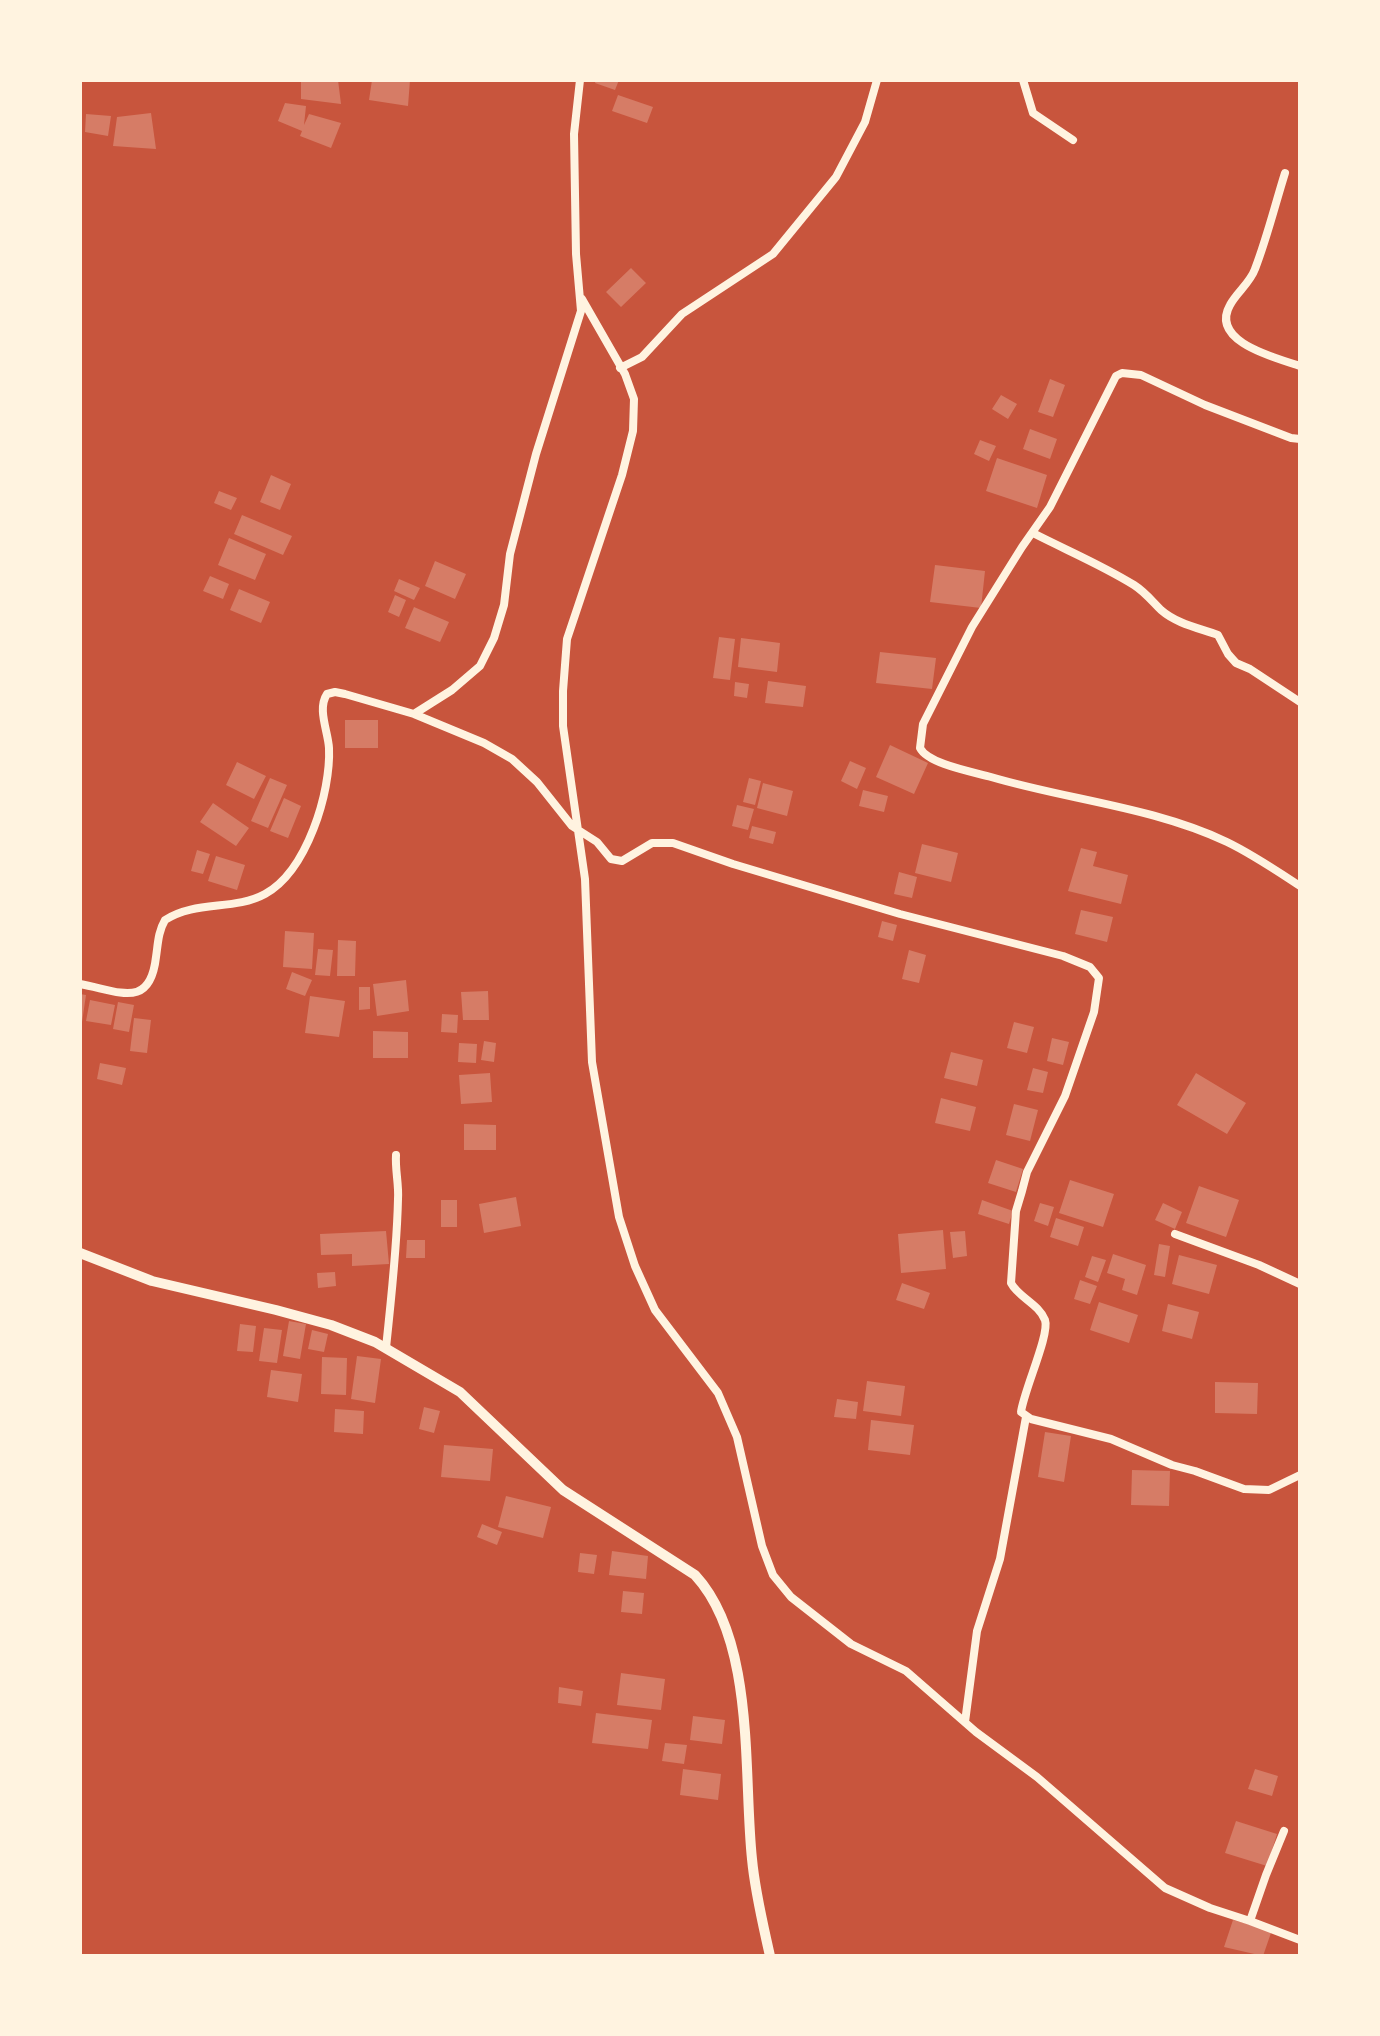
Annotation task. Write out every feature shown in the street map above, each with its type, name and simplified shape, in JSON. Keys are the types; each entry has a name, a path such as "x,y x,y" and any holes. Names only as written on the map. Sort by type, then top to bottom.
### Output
{"street":[{"path":"414,714 452,690 480,666 494,638 504,605 510,554 582,299 576,254 574,134 580,80"},
{"path":"620,368 642,357 682,314 782,245 836,177 865,122 877,80"},
{"path":"1023,80 1033,113 1073,140"},
{"path":"1285,173 1254,272 1231,304 1227,324 1239,341 1300,366"},
{"path":"582,299 634,399 633,431 622,475 567,639 563,726 585,879 592,1062 619,1217 635,1266 655,1310 718,1393 737,1437 762,1546 773,1575 791,1597 851,1644 906,1671 965,1722 1037,1777 1165,1888 1210,1908 1300,1940"},
{"path":"1300,439 1219,411 1141,375 1120,374 1112,383 1050,507 966,639 920,734 922,752 955,767 1010,783 1108,804 1186,827 1227,842 1300,886"},
{"path":"1033,533 1132,584 1176,619 1218,635 1236,663 1300,702"},
{"path":"80,984 133,993 145,989 154,976 159,934 165,920 191,909 239,902 266,894 298,860 308,845 326,788 329,745 322,708 327,694 335,692 414,714 484,743 512,759 537,782 578,830 597,842 605,856 616,861 627,859 652,843 673,843 900,914 1080,961 1095,971 1100,985 1094,1012 1065,1096 1027,1172 1016,1211 1011,1283 1041,1314 1046,1326 1045,1341 1035,1361 1021,1412 1026,1417 1111,1439 1172,1465 1244,1489 1269,1490 1300,1475"},
{"path":"386,1348 397,1222 396,1155"},
{"path":"1175,1234 1259,1265 1300,1284"},
{"path":"80,1253 152,1281 331,1325 386,1348 460,1392 563,1490 695,1575 711,1595 736,1656 752,1861 770,1956"},
{"path":"965,1722 977,1631 1000,1559 1026,1417"},
{"path":"1250,1921 1284,1831"}],"building":[{"path":"301,80 338,80 341,104 301,99"},
{"path":"372,80 410,80 408,106 369,100"},
{"path":"596,80 619,80 615,90 595,83"},
{"path":"618,95 653,107 647,123 612,111"},
{"path":"285,103 306,106 304,125 309,114 341,123 331,148 300,136 302,131 278,121"},
{"path":"151,113 156,149 113,146 117,117"},
{"path":"86,114 111,116 108,136 85,132"},
{"path":"631,268 646,283 621,307 606,292"},
{"path":"1050,379 1065,385 1053,417 1038,412"},
{"path":"1001,395 1017,404 1008,419 992,409"},
{"path":"1030,429 1057,439 1050,459 1023,449"},
{"path":"980,440 996,446 989,461 974,454"},
{"path":"997,458 1047,475 1037,508 986,491"},
{"path":"271,475 291,484 280,510 260,502"},
{"path":"219,491 237,498 231,510 214,503"},
{"path":"242,515 292,536 283,555 234,534"},
{"path":"229,538 266,554 255,580 218,565"},
{"path":"435,561 466,574 455,599 425,586"},
{"path":"935,565 985,571 981,608 930,602"},
{"path":"210,576 229,584 223,599 203,591"},
{"path":"399,579 420,588 414,600 394,591"},
{"path":"239,589 270,602 261,623 230,610"},
{"path":"395,595 406,600 399,617 388,612"},
{"path":"414,607 449,622 440,642 405,628"},
{"path":"719,637 735,639 730,680 713,678"},
{"path":"741,638 780,643 777,672 738,667"},
{"path":"880,652 936,658 932,689 876,683"},
{"path":"768,681 806,686 803,707 765,703"},
{"path":"735,682 749,684 747,698 734,696"},
{"path":"345,720 378,720 378,748 345,748"},
{"path":"890,745 928,763 914,794 876,777"},
{"path":"850,761 866,768 857,789 841,781"},
{"path":"237,762 266,776 254,799 226,785"},
{"path":"270,778 287,785 268,828 251,821"},
{"path":"749,778 761,781 755,805 743,802"},
{"path":"763,783 793,791 787,816 757,808"},
{"path":"863,790 888,796 884,812 859,806"},
{"path":"284,798 301,806 288,838 270,831"},
{"path":"213,803 249,828 236,846 200,822"},
{"path":"737,805 754,809 748,830 732,826"},
{"path":"752,826 776,832 773,844 749,838"},
{"path":"922,844 958,853 951,882 915,873"},
{"path":"1081,848 1097,852 1093,866 1128,875 1121,904 1068,891"},
{"path":"197,850 210,854 203,874 191,871"},
{"path":"216,856 245,865 237,890 208,881"},
{"path":"899,872 917,877 912,898 894,894"},
{"path":"1081,910 1113,917 1107,942 1075,934"},
{"path":"882,921 897,925 893,941 878,937"},
{"path":"285,931 314,933 312,969 283,967"},
{"path":"338,940 356,941 355,976 337,976"},
{"path":"318,949 333,950 330,976 315,975"},
{"path":"909,950 926,955 919,983 902,979"},
{"path":"292,972 312,980 305,996 286,989"},
{"path":"406,980 409,1011 377,1016 373,984"},
{"path":"359,987 370,987 370,1009 359,1010"},
{"path":"488,991 489,1020 463,1020 461,992"},
{"path":"80,994 86,995 82,1022 80,1022"},
{"path":"310,996 345,1001 339,1037 305,1033"},
{"path":"90,1000 115,1005 111,1025 86,1021"},
{"path":"118,1002 134,1005 129,1032 113,1029"},
{"path":"442,1014 458,1015 457,1033 441,1032"},
{"path":"134,1018 151,1020 147,1053 130,1051"},
{"path":"1014,1022 1034,1027 1027,1053 1007,1048"},
{"path":"373,1031 408,1032 408,1058 373,1058"},
{"path":"1052,1038 1069,1042 1063,1065 1047,1061"},
{"path":"484,1041 496,1043 494,1062 481,1060"},
{"path":"459,1043 477,1044 476,1063 458,1062"},
{"path":"951,1052 983,1060 977,1086 944,1078"},
{"path":"100,1063 126,1068 122,1085 97,1079"},
{"path":"1033,1068 1048,1072 1043,1093 1027,1090"},
{"path":"490,1073 492,1102 461,1104 459,1075"},
{"path":"1196,1073 1246,1103 1227,1134 1177,1105"},
{"path":"941,1098 976,1107 970,1131 935,1123"},
{"path":"1014,1104 1038,1110 1030,1141 1006,1135"},
{"path":"464,1124 496,1125 496,1150 464,1150"},
{"path":"996,1160 1023,1169 1016,1192 988,1183"},
{"path":"1070,1180 1114,1194 1103,1227 1059,1213"},
{"path":"1199,1186 1239,1200 1226,1237 1186,1223"},
{"path":"516,1197 521,1226 484,1233 479,1204"},
{"path":"441,1200 457,1200 457,1227 441,1227"},
{"path":"982,1200 1013,1211 1009,1224 978,1214"},
{"path":"1040,1203 1054,1207 1048,1226 1034,1221"},
{"path":"1163,1203 1182,1212 1175,1229 1155,1220"},
{"path":"1056,1218 1084,1227 1078,1246 1050,1237"},
{"path":"943,1230 946,1269 901,1273 898,1234"},
{"path":"386,1231 389,1264 352,1266 352,1254 321,1255 320,1234"},
{"path":"965,1231 967,1256 953,1258 950,1232"},
{"path":"407,1240 425,1240 425,1258 406,1258"},
{"path":"1159,1244 1170,1246 1165,1277 1154,1275"},
{"path":"1113,1254 1146,1265 1137,1295 1122,1290 1125,1279 1107,1273"},
{"path":"1179,1255 1217,1265 1209,1294 1172,1284"},
{"path":"1092,1256 1106,1260 1098,1282 1085,1277"},
{"path":"335,1272 336,1286 318,1288 317,1273"},
{"path":"1080,1280 1097,1286 1090,1304 1074,1299"},
{"path":"902,1283 930,1293 924,1309 896,1300"},
{"path":"1099,1302 1138,1315 1129,1343 1090,1330"},
{"path":"1168,1304 1199,1312 1192,1339 1162,1331"},
{"path":"289,1321 306,1324 300,1359 283,1356"},
{"path":"240,1324 256,1326 253,1352 237,1351"},
{"path":"264,1328 282,1330 277,1363 259,1361"},
{"path":"312,1330 328,1334 324,1352 308,1349"},
{"path":"357,1356 381,1359 375,1403 351,1399"},
{"path":"322,1357 347,1358 346,1395 321,1394"},
{"path":"271,1370 302,1374 298,1402 267,1397"},
{"path":"867,1381 905,1386 901,1416 863,1411"},
{"path":"1215,1382 1258,1383 1257,1414 1215,1413"},
{"path":"837,1399 858,1402 856,1419 834,1417"},
{"path":"424,1407 440,1411 434,1433 419,1429"},
{"path":"335,1409 364,1411 363,1434 334,1432"},
{"path":"871,1420 914,1425 910,1455 868,1450"},
{"path":"1045,1432 1071,1436 1064,1482 1038,1477"},
{"path":"444,1445 493,1449 490,1481 441,1477"},
{"path":"1132,1470 1170,1471 1169,1506 1131,1505"},
{"path":"506,1496 551,1507 543,1538 498,1527"},
{"path":"482,1524 502,1532 497,1545 477,1537"},
{"path":"612,1551 648,1556 646,1579 609,1575"},
{"path":"580,1553 597,1555 594,1574 578,1572"},
{"path":"623,1591 644,1593 642,1614 621,1612"},
{"path":"621,1673 665,1679 661,1710 617,1705"},
{"path":"559,1687 583,1691 581,1706 558,1703"},
{"path":"596,1713 652,1720 648,1749 592,1743"},
{"path":"693,1716 725,1720 722,1744 690,1740"},
{"path":"665,1743 687,1745 684,1764 662,1761"},
{"path":"683,1769 721,1774 718,1800 680,1795"},
{"path":"1255,1769 1278,1776 1272,1796 1248,1789"},
{"path":"1236,1821 1277,1834 1267,1866 1225,1853"},
{"path":"1233,1920 1272,1930 1263,1956 1224,1947"}]}
